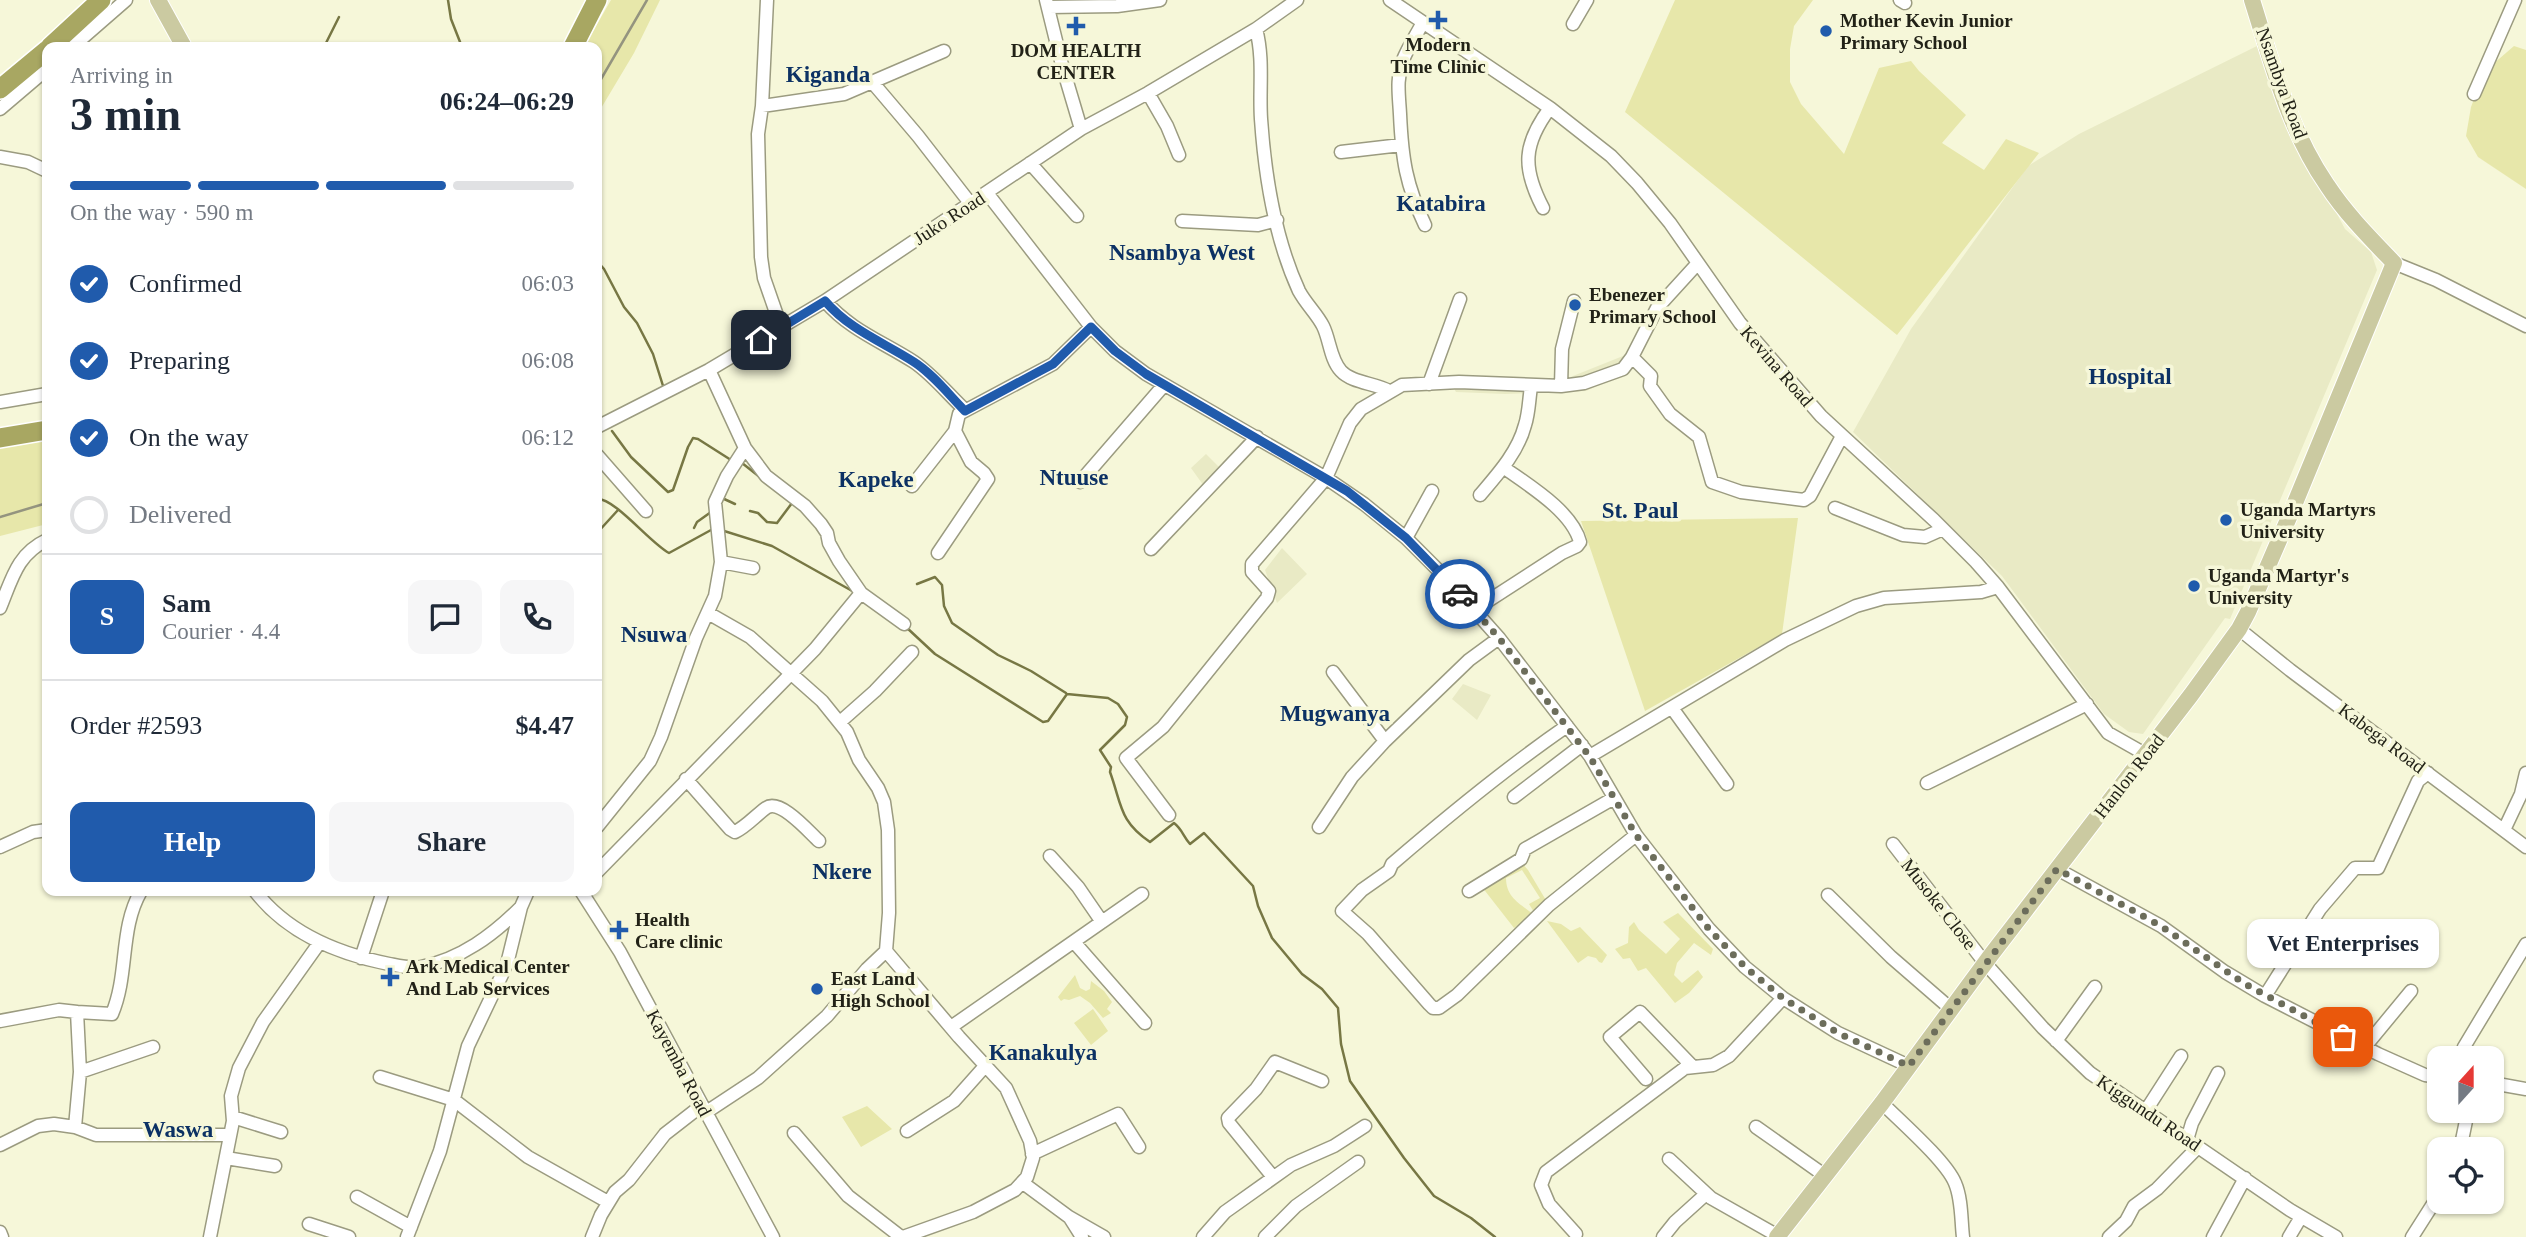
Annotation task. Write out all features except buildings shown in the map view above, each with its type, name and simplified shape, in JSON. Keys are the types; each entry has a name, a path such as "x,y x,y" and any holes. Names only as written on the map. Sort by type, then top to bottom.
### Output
{"highway":[{"path":"576,42 597,0"},
{"path":"57,42 114,2"},
{"path":"0,89 42,54"},
{"path":"0,438 42,431"}],"main road":[{"path":"158,0 181,42"},
{"name":"Nsambya Road","path":"2252,0 2285,102 2315,167 2352,220 2394,263"},
{"name":"Hanlon Road","path":"1777,1236 1881,1103 2239,629 2394,263"}],"street":[{"path":"767,0 762,106 758,134 761,257 764,278 781,327"},
{"path":"1081,129 1047,4 1117,6 1160,0"},
{"name":"Juko Road","path":"602,424 709,370 825,301 1081,129 1256,29 1297,0"},
{"name":"Kevina Road","path":"1390,0 1410,6 1423,22 1550,108 1611,156 1637,183 1740,323 1821,416 1943,529 1998,587 2108,733 2145,754"},
{"path":"1573,24 1587,0"},
{"path":"2474,94 2515,0"},
{"path":"77,42 114,2"},
{"path":"1423,22 1403,60 1398,82 1401,145 1409,189 1425,225"},
{"path":"1256,29 1262,57 1261,120 1271,198 1298,289 1306,305 1322,324 1335,362 1342,372 1390,391"},
{"path":"762,106 807,98 827,98 873,83 943,51"},
{"path":"0,109 42,73"},
{"path":"873,83 918,135 970,203"},
{"path":"1148,93 1167,125 1178,155"},
{"path":"1543,208 1534,190 1528,157 1535,128 1550,108"},
{"path":"1341,152 1401,145"},
{"path":"0,157 28,162 42,169"},
{"path":"1030,163 1077,216"},
{"path":"987,193 1091,327 1124,359 1326,478 1406,538 1499,638 1590,757 1636,835 1709,929 1745,967 1783,998 1838,1033 1909,1066"},
{"path":"1182,220 1258,225 1277,220"},
{"path":"1169,815 1126,756 1163,727 1267,598 1269,591 1252,572 1252,564 1326,478 1357,413 1402,385 1471,383 1561,386 1584,383 1623,369 1632,358 1657,308 1698,263"},
{"path":"2394,263 2436,280 2526,326"},
{"path":"1429,384 1460,299"},
{"path":"825,301 869,338 917,364 965,411"},
{"path":"1561,386 1562,349 1574,301"},
{"path":"912,486 956,431 958,416 1053,364 1091,327"},
{"path":"1632,358 1651,376 1650,386 1662,405 1699,437 1712,482 1741,492 1804,500 1810,496 1842,436"},
{"path":"709,370 745,448 766,476 805,506 821,524 839,561 861,593 904,624"},
{"path":"1080,482 1164,385"},
{"path":"1480,495 1503,467 1525,426 1531,387"},
{"path":"0,402 42,395"},
{"path":"939,553 988,479 971,462 956,431"},
{"path":"1152,549 1257,437"},
{"path":"602,821 655,752 696,638 715,596 721,562 715,502 727,476 745,448"},
{"path":"602,462 646,511"},
{"path":"1474,610 1580,542 1555,506 1503,467"},
{"path":"1406,538 1432,491"},
{"path":"1835,508 1903,535 1925,537 1943,529"},
{"path":"0,608 21,559 30,549 42,543"},
{"path":"721,562 753,568"},
{"path":"1590,757 1785,640 1856,606 1884,598 1981,592 1998,587"},
{"path":"602,867 815,649 861,593"},
{"path":"592,1237 608,1202 665,1134 758,1078 842,1001 886,950 889,913 888,830 884,802 840,722 817,695 750,636 708,613"},
{"name":"Kabega Road","path":"2239,629 2526,847"},
{"path":"1319,827 1352,778 1385,741 1469,660 1499,638"},
{"path":"840,722 875,691 912,652"},
{"path":"1333,672 1385,741"},
{"path":"1927,783 2087,704"},
{"path":"1672,708 1727,785"},
{"path":"1567,726 1516,761 1448,815 1392,864 1389,871 1362,890 1342,911 1368,934 1429,1004 1433,1008 1439,1008 1457,995 1549,905 1636,835"},
{"path":"1514,797 1581,745"},
{"path":"2266,996 2320,909 2355,868 2378,868 2418,781 2428,773"},
{"path":"2504,830 2521,794 2526,773"},
{"path":"686,779 735,832 770,805 776,805 788,812 819,841"},
{"path":"1469,891 1521,859 1525,849 1614,798"},
{"path":"0,847 42,831"},
{"name":"Musoke Close","path":"1893,844 1985,963"},
{"path":"1050,856 1078,887 1102,922"},
{"path":"2057,869 2161,926 2225,972 2266,996 2364,1048 2427,1075"},
{"path":"951,1027 1142,894"},
{"path":"1828,895 1951,1009"},
{"path":"0,1021 60,1010 112,1014 121,976 126,928 138,896"},
{"path":"259,896 287,922 320,942 361,958 420,968 466,952 521,907"},
{"path":"361,958 381,896"},
{"path":"357,1197 409,1232 440,1151 468,1046 507,964 526,896"},
{"name":"Kayemba Road","path":"584,896 620,952 773,1237"},
{"path":"210,1237 233,1117 231,1096 245,1056 264,1023 320,942"},
{"path":"1074,942 1144,1023"},
{"path":"2466,1046 2526,944"},
{"path":"794,1133 848,1196 902,1237 973,1212 1015,1190 1023,1183 1031,1168 1030,1141 1009,1093 886,950"},
{"name":"Kiggundu Road","path":"1985,963 2056,1041 2090,1073 2301,1217 2336,1237"},
{"path":"2056,1041 2095,987"},
{"path":"2364,1048 2412,991"},
{"path":"1576,1234 1549,1204 1541,1185 1546,1172 1603,1128 1692,1066 1713,1065 1729,1056 1783,998"},
{"path":"75,1126 80,1072 77,1012"},
{"path":"1646,1079 1610,1037 1640,1012 1692,1066"},
{"path":"80,1072 153,1047"},
{"path":"2145,1112 2181,1056"},
{"path":"1273,1177 1229,1123 1228,1118 1256,1089 1276,1062 1322,1082"},
{"path":"907,1131 954,1101 986,1065"},
{"path":"2109,1237 2126,1221 2134,1206 2157,1189 2192,1144 2192,1123 2218,1073"},
{"path":"380,1077 454,1100 528,1157 608,1202"},
{"path":"2504,1085 2526,1089"},
{"path":"1881,1103 1951,1176 1958,1197 1963,1237"},
{"path":"1032,1154 1118,1114 1139,1147"},
{"path":"233,1117 281,1132"},
{"path":"0,1145 38,1126 54,1124 75,1126 96,1135 229,1135"},
{"path":"1203,1237 1225,1212 1273,1177 1291,1165 1334,1146 1365,1126"},
{"path":"1756,1126 1824,1175"},
{"path":"226,1157 275,1166"},
{"path":"1669,1159 1706,1194 1777,1236"},
{"path":"1265,1237 1296,1206 1358,1162"},
{"path":"2213,1237 2245,1178"},
{"path":"1023,1183 1069,1217 1104,1237"},
{"path":"1663,1237 1675,1222 1706,1194"},
{"path":"2412,1237 2427,1213"},
{"path":"1069,1217 1082,1237"},
{"path":"2289,1237 2301,1217"},
{"path":"309,1224 349,1237"}],"shaded area":[{"path":"611,0 660,0 634,53 602,107 602,42 587,42"},
{"path":"1675,0 1813,0 1794,26 1790,49 1790,82 1801,104 1844,154 1879,68 1911,61 1966,115 1942,143 1984,170 2006,139 2039,153 1897,335 1625,112"},
{"path":"2257,46 2277,101 2345,229 2371,252 2377,270 2230,619 2225,618 2143,734 2129,732 2104,714 2002,576 1853,432 1911,329 2028,166 2079,134"},
{"path":"2514,46 2526,50 2526,189 2478,157 2466,136 2471,107 2485,71"},
{"path":"1628,354 1628,372 1586,391 1505,394 1456,392 1448,378 1481,376 1563,380"},
{"path":"42,439 42,525 0,536 0,447"},
{"path":"1206,454 1224,472 1206,489 1191,468"},
{"path":"1798,518 1782,634 1645,711 1581,521"},
{"path":"1282,548 1307,574 1277,603 1265,570"},
{"path":"1463,684 1491,695 1477,720 1452,699"},
{"path":"1520,861 1547,902 1534,912 1529,904 1540,898 1522,870 1506,878 1511,896 1534,915 1514,928 1482,887"},
{"path":"1678,913 1713,949 1711,955 1694,943 1677,963 1674,975 1682,983 1698,970 1703,977 1689,993 1675,1003 1646,968 1638,971 1630,958 1623,959 1615,949 1628,943 1629,927 1634,922 1639,930 1666,954 1680,939 1663,922"},
{"path":"1547,921 1561,924 1571,931 1580,927 1607,955 1602,963 1588,956 1578,963"},
{"path":"1075,975 1080,988 1086,991 1090,989 1091,981 1104,991 1112,1002 1107,1009 1111,1013 1103,1018 1080,996 1061,1001 1058,997"},
{"path":"1093,1009 1108,1031 1091,1045 1074,1023"},
{"path":"867,1106 892,1129 861,1147 842,1117"}],"waterway":[{"path":"448,0 451,19 460,42"},
{"path":"326,42 339,17"},
{"path":"602,267 653,354 664,389"},
{"path":"612,431 631,457 668,492 673,490 693,438 731,460"},
{"path":"742,463 761,478"},
{"path":"722,498 735,504"},
{"path":"602,500 613,505 669,553 714,530"},
{"path":"750,511 758,513 767,522 777,523 792,503"},
{"path":"602,528 618,510"},
{"path":"694,528 697,522 711,512"},
{"path":"721,530 772,546 854,592"},
{"path":"917,584 935,577 942,585 944,606 952,623 998,655 1031,671 1066,693"},
{"path":"906,627 935,654 1043,722 1048,721 1067,694 1108,698 1118,704 1127,717 1125,725 1100,750 1111,767 1110,772 1120,803 1132,827 1150,842 1174,823 1190,844 1204,833 1253,886 1258,906 1272,938 1302,974 1322,989 1338,1008 1341,1044 1350,1081 1434,1196 1471,1218 1495,1237"}],"railway":[{"path":"602,77 647,0"},
{"path":"0,517 42,504"}],"way so far":[{"path":"1460,594 1499,638 1574,735 1636,835 1709,929 1745,967 1783,998 1838,1033 1909,1066 2057,869 2161,926 2245,984 2343,1037"}],"place":[{"name":"Modern Time Clinic","path":"1438,20"},
{"name":"DOM HEALTH CENTER","path":"1076,26"},
{"name":"Mother Kevin Junior Primary School","path":"1826,31"},
{"name":"Ebenezer Primary School","path":"1575,305"},
{"name":"Uganda Martyrs University","path":"2226,520"},
{"name":"Uganda Martyr's University","path":"2194,586"},
{"name":"Health Care clinic","path":"619,930"},
{"name":"Ark Medical Center And Lab Services","path":"390,977"},
{"name":"East Land High School","path":"817,989"},
{"name":"Vet Enterprises","path":"2343,1037"}],"district":[{"name":"Kiganda","path":"828,74"},
{"name":"Katabira","path":"1441,203"},
{"name":"Nsambya West","path":"1182,252"},
{"name":"Hospital","path":"2130,376"},
{"name":"Ntuuse","path":"1074,477"},
{"name":"Kapeke","path":"876,479"},
{"name":"St. Paul","path":"1640,510"},
{"name":"Nsuwa","path":"654,634"},
{"name":"Mugwanya","path":"1335,713"},
{"name":"Nkere","path":"842,871"},
{"name":"Kanakulya","path":"1043,1052"},
{"name":"Waswa","path":"178,1129"}],"route":[{"path":"761,340 825,301 869,338 917,364 965,411 1053,364 1091,327 1115,351 1146,374 1347,491 1406,538 1460,594"}]}
